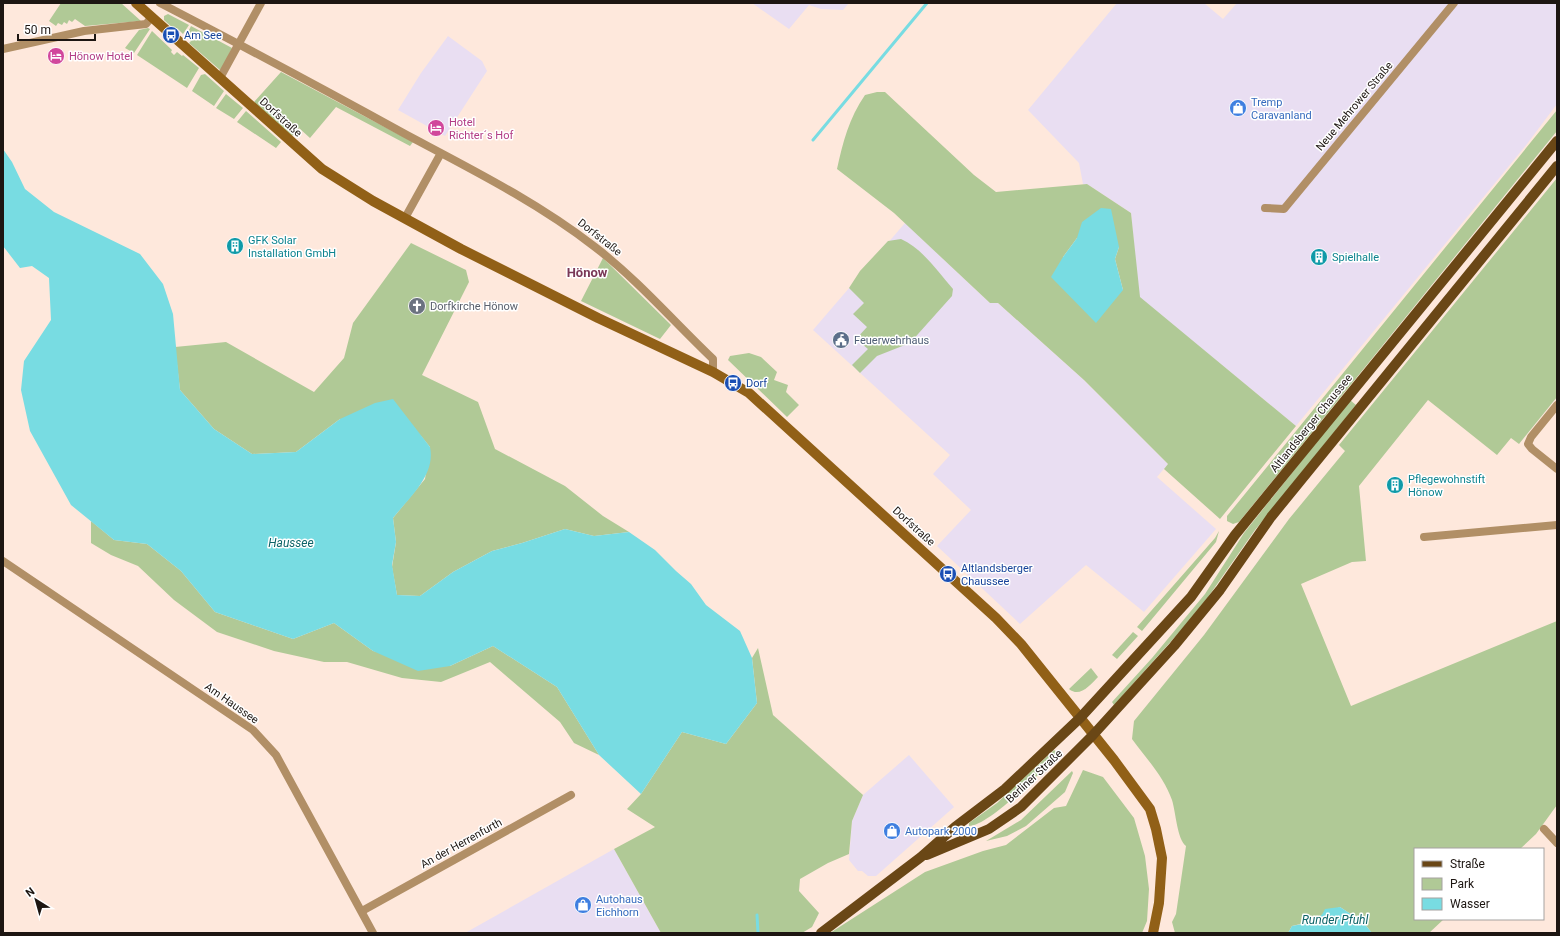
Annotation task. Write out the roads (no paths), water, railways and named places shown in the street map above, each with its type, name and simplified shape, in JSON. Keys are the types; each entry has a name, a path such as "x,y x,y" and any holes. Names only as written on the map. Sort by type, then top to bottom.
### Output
{"main road":[{"name":"Dorfstraße","path":"136,3 322,169 405,218 486,262 713,372 748,393 1005,626 1080,718 1150,809 1156,828 1162,858 1159,903 1153,933"},
{"name":"Altlandsberger Chaussee","path":"1080,718 1191,597 1235,535 1557,140"},
{"path":"1093,735 1188,629 1220,590 1271,517 1557,166"},
{"name":"Berliner Straße","path":"821,933 921,857 955,827 1005,789 1080,718"},
{"name":"Berliner Straße","path":"921,857 989,829 1021,807 1093,735"}],"street":[{"name":"Dorfstraße","path":"160,3 238,43 538,207 596,248 638,285 713,359 713,372"},
{"path":"220,78 261,3"},
{"name":"Neue Mehrower Straße","path":"1265,208 1284,209 1454,3"},
{"path":"3,49 84,31 146,24 152,18"},
{"path":"405,218 441,153"},
{"path":"1557,405 1531,437 1528,444 1557,469"},
{"path":"1424,537 1557,524"},
{"name":"Am Haussee","path":"3,561 253,730 276,755 373,933"},
{"name":"An der Herrenfurth","path":"362,911 571,795"},
{"path":"1544,829 1557,843"}],"water":[{"name":"Haussee","path":"3,149 12,162 25,189 54,212 140,254 163,284 173,314 180,390 214,429 252,454 296,452 340,419 375,403 393,399 430,447 431,457 429,467 420,486 393,518 396,542 392,565 397,595 420,596 453,572 492,551 565,529 594,536 629,532 655,550 691,584 706,605 740,631 752,658 757,703 726,744 682,732 641,794 599,755 557,687 493,646 450,666 418,671 373,651 334,623 293,639 215,612 181,571 147,544 114,540 71,505 30,431 21,390 24,361 51,320 49,278 32,266 20,268 3,246"},
{"path":"1101,208 1111,209 1119,247 1115,259 1123,290 1096,323 1051,277 1077,238 1082,222"},
{"name":"Runder Pfuhl","path":"1340,907 1363,922 1372,933 1288,933 1292,926 1316,920 1325,909"}],"waterway":[{"path":"813,140 927,3"},
{"path":"757,915 758,933"}],"place":[{"name":"Am See","path":"171,35"},
{"name":"Hönow Hotel","path":"56,56"},
{"name":"Tremp Caravanland","path":"1238,108"},
{"name":"Hotel Richter´s Hof","path":"436,128"},
{"name":"GFK Solar Installation GmbH","path":"235,246"},
{"name":"Spielhalle","path":"1319,257"},
{"name":"Dorfkirche Hönow","path":"417,306"},
{"name":"Feuerwehrhaus","path":"841,340"},
{"name":"Dorf","path":"733,383"},
{"name":"Pflegewohnstift Hönow","path":"1395,485"},
{"name":"Altlandsberger Chaussee","path":"948,574"},
{"name":"Autopark 2000","path":"892,831"},
{"name":"Autohaus Eichhorn","path":"583,905"}],"district":[{"name":"Hönow","path":"587,272"}]}
